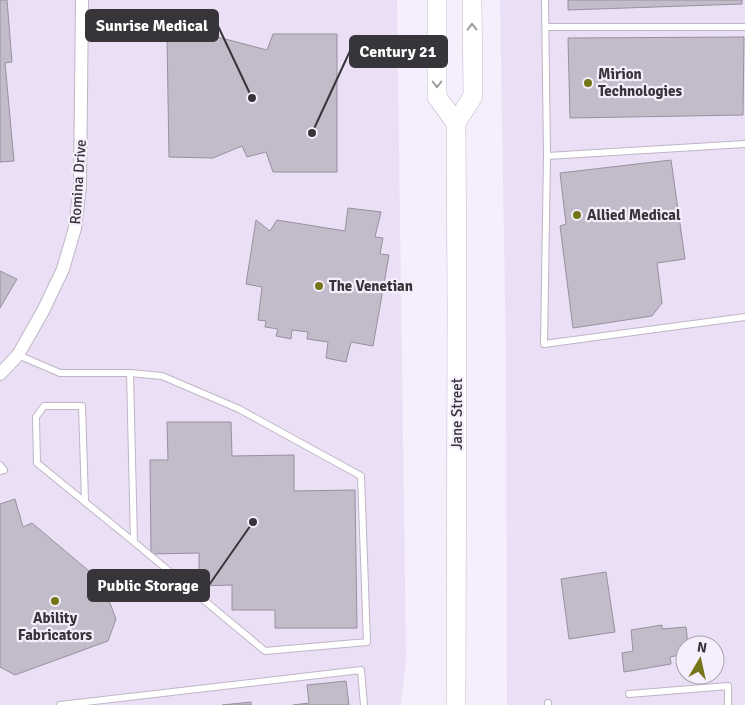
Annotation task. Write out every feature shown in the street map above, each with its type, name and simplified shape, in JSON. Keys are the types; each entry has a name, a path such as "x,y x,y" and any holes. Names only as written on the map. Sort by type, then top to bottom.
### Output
{"main road":[{"path":"437,0 437,97 456,123 473,96 472,0"},
{"name":"Jane Street","path":"456,123 456,705"}],"street":[{"name":"Romina Drive","path":"0,374 18,355 43,311 63,269 75,228 80,186 82,0"}],"lane":[{"path":"545,0 547,156 544,344 745,317"},
{"path":"546,27 745,27"},
{"path":"547,156 745,144"},
{"path":"18,355 60,373 130,373 162,376 239,409 361,476 367,642 265,651 134,542 85,502 38,463 36,417 44,406 82,406 85,502"},
{"path":"130,373 134,542"},
{"path":"0,465 4,470 0,471"},
{"path":"60,705 361,670 364,705"},
{"path":"629,694 728,686 728,705"}],"shaded area":[{"path":"0,0 397,0 406,658 401,705 0,705"},
{"path":"500,0 745,0 745,705 507,705 506,361"}],"building":[{"path":"0,0 7,0 12,62 5,63 14,161 0,162"},
{"path":"568,0 742,0 742,4 568,10"},
{"path":"206,34 267,50 273,34 337,34 337,172 273,172 266,152 247,157 242,146 213,158 169,157 167,37"},
{"path":"744,37 743,115 570,118 568,38"},
{"path":"671,160 685,259 657,263 662,303 652,316 573,328 560,226 566,224 560,173"},
{"name":"The Venetian","path":"348,208 381,212 375,237 383,238 380,254 389,255 373,346 351,342 346,362 326,358 328,342 307,339 308,332 292,330 291,339 276,336 278,329 265,327 266,321 258,320 262,287 246,284 256,220 270,231 277,220 345,231"},
{"path":"0,271 17,279 0,308"},
{"path":"167,422 231,422 232,456 294,455 294,491 355,490 357,628 275,628 275,610 232,610 232,585 199,586 199,553 151,554 150,460 168,460"},
{"name":"Ability Fabricators","path":"15,499 23,527 32,523 102,582 116,619 108,641 15,675 0,667 0,504"},
{"path":"606,572 615,632 569,639 561,579"},
{"path":"662,625 662,629 686,627 687,635 675,635 675,656 670,657 671,664 624,672 622,653 633,651 631,630"},
{"path":"346,681 349,705 293,705 309,703 307,685"},
{"path":"251,702 251,705 222,705"}],"place":[{"name":"Mirion Technologies","path":"588,83"},
{"name":"Sunrise Medical","path":"252,98"},
{"name":"Century 21","path":"312,133"},
{"name":"Allied Medical","path":"577,215"},
{"name":"The Venetian","path":"319,286"},
{"name":"Public Storage","path":"253,522"},
{"name":"Ability Fabricators","path":"55,601"}]}
